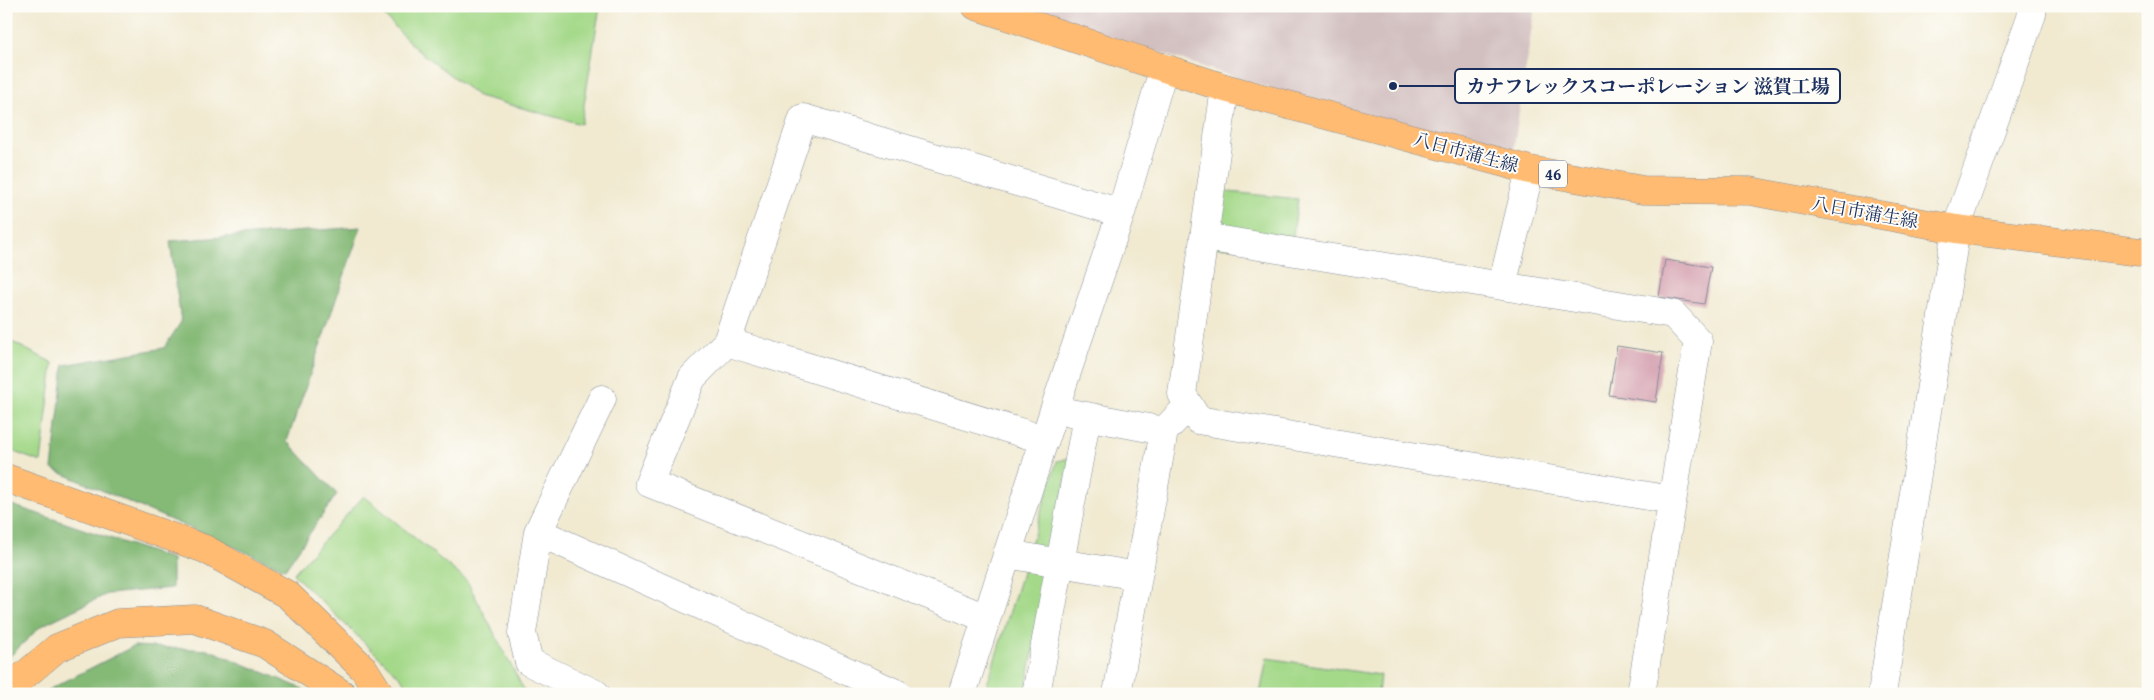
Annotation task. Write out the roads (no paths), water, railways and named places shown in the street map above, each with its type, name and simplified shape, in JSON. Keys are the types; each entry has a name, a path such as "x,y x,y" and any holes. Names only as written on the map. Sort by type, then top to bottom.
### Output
{"main road":[{"name":"八日市蒲生線","path":"976,6 1225,88 1530,170 1643,190 1750,191 1956,229 2148,253"},
{"path":"6,478 205,549 288,596 364,669 380,694"},
{"path":"6,690 56,648 118,623 195,619 265,644 342,694"}],"street":[{"path":"1882,694 1956,229 2032,14 2033,6"},
{"path":"969,692 986,618 1121,213 1164,67"},
{"path":"1225,88 1182,394 1198,420 1672,500"},
{"path":"986,618 649,483 692,378 727,342 803,118 1121,213"},
{"path":"1502,286 1530,170"},
{"path":"1204,237 1673,314 1698,341 1641,694"},
{"path":"727,342 1045,440"},
{"path":"596,694 529,662 522,633 538,532 602,399"},
{"path":"1118,694 1164,431 1188,406"},
{"path":"1054,410 1164,431"},
{"path":"1036,694 1087,416"},
{"path":"538,532 898,694"},
{"path":"1007,554 1138,576"}],"place":[{"name":"カナフレックスコーポレーション 滋賀工場","path":"1393,86"}]}
